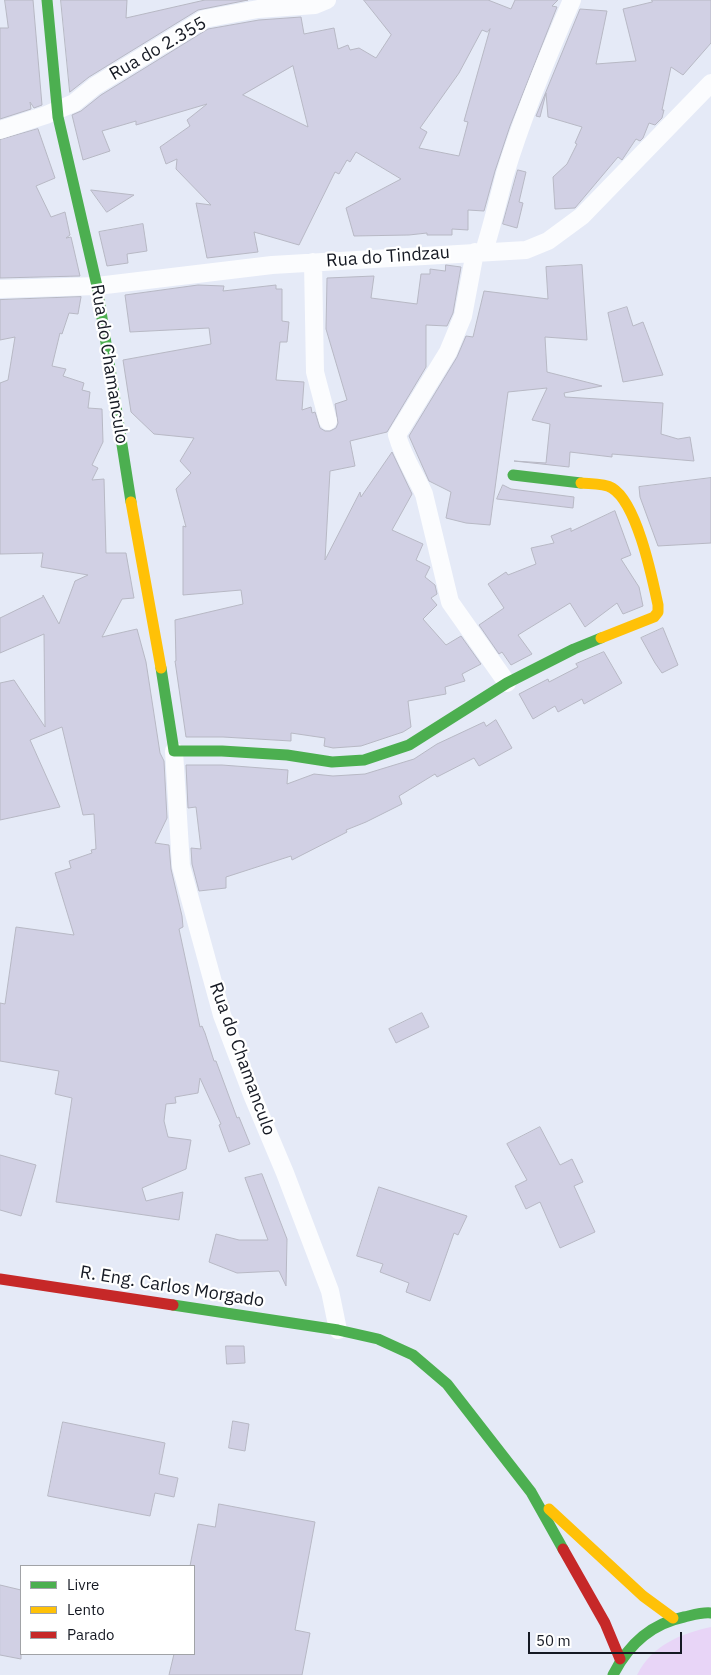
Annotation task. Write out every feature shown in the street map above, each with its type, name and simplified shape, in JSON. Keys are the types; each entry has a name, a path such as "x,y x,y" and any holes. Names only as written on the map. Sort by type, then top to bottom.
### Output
{"main road":[{"name":"Rua do Chamanculo","path":"46,0 57,110 97,286 134,520 156,635 174,751"},
{"path":"174,751 222,751 287,755 332,762 364,760 409,745 507,683 574,649 654,617 658,612 658,605 648,560 627,503 611,488 582,482 513,475"},
{"name":"R. Eng. Carlos Morgado","path":"0,1279 338,1330 378,1340 414,1355 447,1384 531,1492"},
{"path":"531,1492 643,1596 673,1618"},
{"path":"531,1492 606,1623 620,1659"},
{"path":"613,1675 620,1659 643,1634 657,1625 673,1618 711,1612"}],"street":[{"name":"Rua do 2.355","path":"0,130 74,103 94,86 204,19 258,9 315,4 327,0"},
{"path":"507,683 450,602 424,494 406,461 397,435 448,352 463,316 479,252 505,175 551,48 572,0"},
{"name":"Rua do Tindzau","path":"0,289 97,286 263,266 526,250 548,241 582,216 711,84"},
{"path":"312,262 315,372 328,421"},
{"name":"Rua do Chamanculo","path":"174,751 182,866 222,1015 330,1291 338,1330"}],"shaded area":[{"path":"711,1627 711,1675 637,1675 651,1656 668,1642 688,1633"}],"building":[{"path":"5,0 33,0 42,105 34,108 30,102 31,109 0,119 0,28 8,28"},
{"path":"61,0 127,0 126,18 205,0 248,0 198,10 89,77 70,92"},
{"path":"364,0 488,0 511,9 515,0 558,0 552,6 557,7 510,126 484,211 468,210 468,230 452,229 452,235 427,235 427,233 354,236 346,208 401,179 356,152 350,162 347,160 339,174 335,172 299,245 254,232 258,252 207,258 196,203 211,205 176,169 177,159 166,164 160,147 190,126 187,120 207,104 136,125 136,121 102,131 110,151 83,160 72,115 208,29 259,20 301,17 304,34 334,28 338,49 348,45 350,50 359,48 376,58 391,35","holes":["490,29 464,121 468,122 459,156 419,148 427,132 420,128 459,73 482,30 487,32","293,66 308,127 243,95"]},
{"path":"652,0 711,0 711,43 683,75 671,67 662,118 655,125 649,123 643,138 640,141 636,139 622,160 618,157 575,208 555,209 553,177 567,164 577,144 575,143 582,127 548,117 546,93 540,117 536,116 580,9 607,11 596,64 636,61 623,9 652,2"},
{"path":"38,129 55,178 36,186 51,217 65,212 70,235 66,238 71,237 80,276 0,278 0,140"},
{"path":"518,170 526,172 519,202 523,203 517,228 503,224"},
{"path":"91,190 134,195 107,212"},
{"path":"143,224 147,251 127,254 128,263 107,266 99,232"},
{"path":"446,265 461,267 453,313 447,326 426,325 426,367 387,432 350,441 355,466 330,471 325,560 360,492 361,497 392,452 412,494 392,530 423,544 416,560 430,567 425,577 435,585 437,594 431,598 437,605 423,619 446,645 461,636 481,664 462,674 465,681 445,687 446,694 408,701 411,727 403,732 361,746 333,748 324,746 325,738 291,733 291,741 186,737 175,661 175,620 243,604 241,590 183,595 183,526 186,527 176,489 191,473 180,461 194,438 154,434 131,412 123,360 211,344 209,328 130,332 125,295 198,285 224,286 223,291 276,285 276,289 282,289 282,321 289,322 287,342 280,342 276,380 304,382 302,410 311,407 312,413 315,412 320,428 330,431 336,428 338,423 335,404 347,400 326,329 327,278 374,276 371,298 417,304 421,274 430,274 430,269 445,271"},
{"path":"582,265 587,340 545,337 547,372 602,386 564,393 565,397 663,403 661,434 678,439 690,437 694,461 612,454 612,457 570,452 569,467 514,461 546,463 550,424 532,420 547,388 508,392 490,525 466,523 446,518 451,492 429,481 409,436 457,357 466,336 473,337 484,291 548,299 546,267"},
{"path":"81,297 78,314 69,313 62,334 60,333 52,366 66,369 63,376 84,383 82,390 90,392 88,408 102,409 103,442 92,465 98,468 92,480 104,479 106,553 126,553 134,598 122,599 102,637 137,629 146,662 160,753 164,761 167,818 155,843 169,845 171,869 182,916 183,927 179,929 200,1027 202,1026 205,1033 237,1118 239,1117 250,1144 229,1152 219,1125 221,1124 200,1078 198,1093 175,1097 176,1103 166,1104 164,1121 168,1137 191,1140 186,1169 142,1188 146,1201 183,1192 179,1220 56,1202 72,1098 55,1094 59,1071 0,1061 0,1003 5,1004 16,927 74,935 55,873 71,868 69,861 92,853 91,850 96,849 94,814 83,815 62,727 30,740 60,807 0,820 0,683 14,680 45,727 44,634 0,653 0,618 43,597 43,595 59,624 75,581 88,575 41,567 43,553 0,554 0,383 8,380 15,337 0,340 0,300"},
{"path":"627,307 633,326 643,322 663,375 623,382 608,313"},
{"path":"711,478 711,543 658,546 640,497 639,487"},
{"path":"503,485 511,489 574,497 573,508 497,499"},
{"path":"615,511 631,555 621,559 639,587 643,606 623,614 617,603 585,627 570,603 518,635 532,654 511,665 502,652 499,654 479,625 504,608 488,584 506,572 508,575 536,564 531,548 554,543 551,536 571,528 571,531"},
{"path":"663,628 678,665 662,673 641,638"},
{"path":"604,652 622,683 584,704 582,699 558,712 555,706 533,719 519,694 548,679 549,682 578,667 576,664"},
{"path":"496,720 512,748 479,766 474,758 437,777 435,774 399,796 402,804 346,830 347,832 292,860 291,856 226,877 226,888 199,891 192,864 191,848 201,849 196,807 188,808 186,765 222,765 288,770 287,784 314,774 333,776 365,774 414,759 437,744 484,722 486,726"},
{"path":"422,1013 429,1027 396,1043 389,1029"},
{"path":"540,1127 560,1165 572,1159 583,1182 574,1186 595,1232 560,1248 540,1202 526,1209 515,1186 527,1180 507,1144"},
{"path":"0,1155 36,1165 21,1216 0,1210"},
{"path":"262,1174 287,1239 286,1286 279,1271 237,1273 209,1262 216,1234 239,1240 268,1240 245,1178"},
{"path":"379,1187 467,1216 458,1235 454,1233 430,1301 406,1292 409,1283 380,1272 383,1264 357,1256"},
{"path":"226,1346 244,1346 245,1363 227,1364"},
{"path":"233,1421 249,1424 245,1451 229,1448"},
{"path":"63,1422 165,1443 159,1474 178,1478 174,1497 155,1493 150,1516 48,1496"},
{"path":"219,1504 315,1522 295,1630 310,1633 302,1675 169,1675 174,1655 195,1655 195,1565 190,1565 198,1524 215,1527"},
{"path":"0,1585 20,1590 21,1659 0,1655"}],"traffic: fast":[{"path":"47,0 58,117 97,286 131,502"},
{"path":"513,475 581,483"},
{"path":"161,668 174,751 222,751 287,755 332,762 364,760 409,745 507,683 574,649 601,638"},
{"path":"173,1305 338,1330 378,1339 413,1355 447,1384 531,1492 563,1549"},
{"path":"613,1675 626,1654 641,1637 672,1620 711,1613"}],"traffic: slow":[{"path":"581,483 609,486 621,496 636,524 652,577 658,605 658,612 654,617 601,638"},
{"path":"131,502 161,668"},
{"path":"549,1509 643,1596 673,1618"}],"traffic: jam":[{"path":"0,1279 173,1305"},
{"path":"563,1549 605,1623 620,1659"}]}
